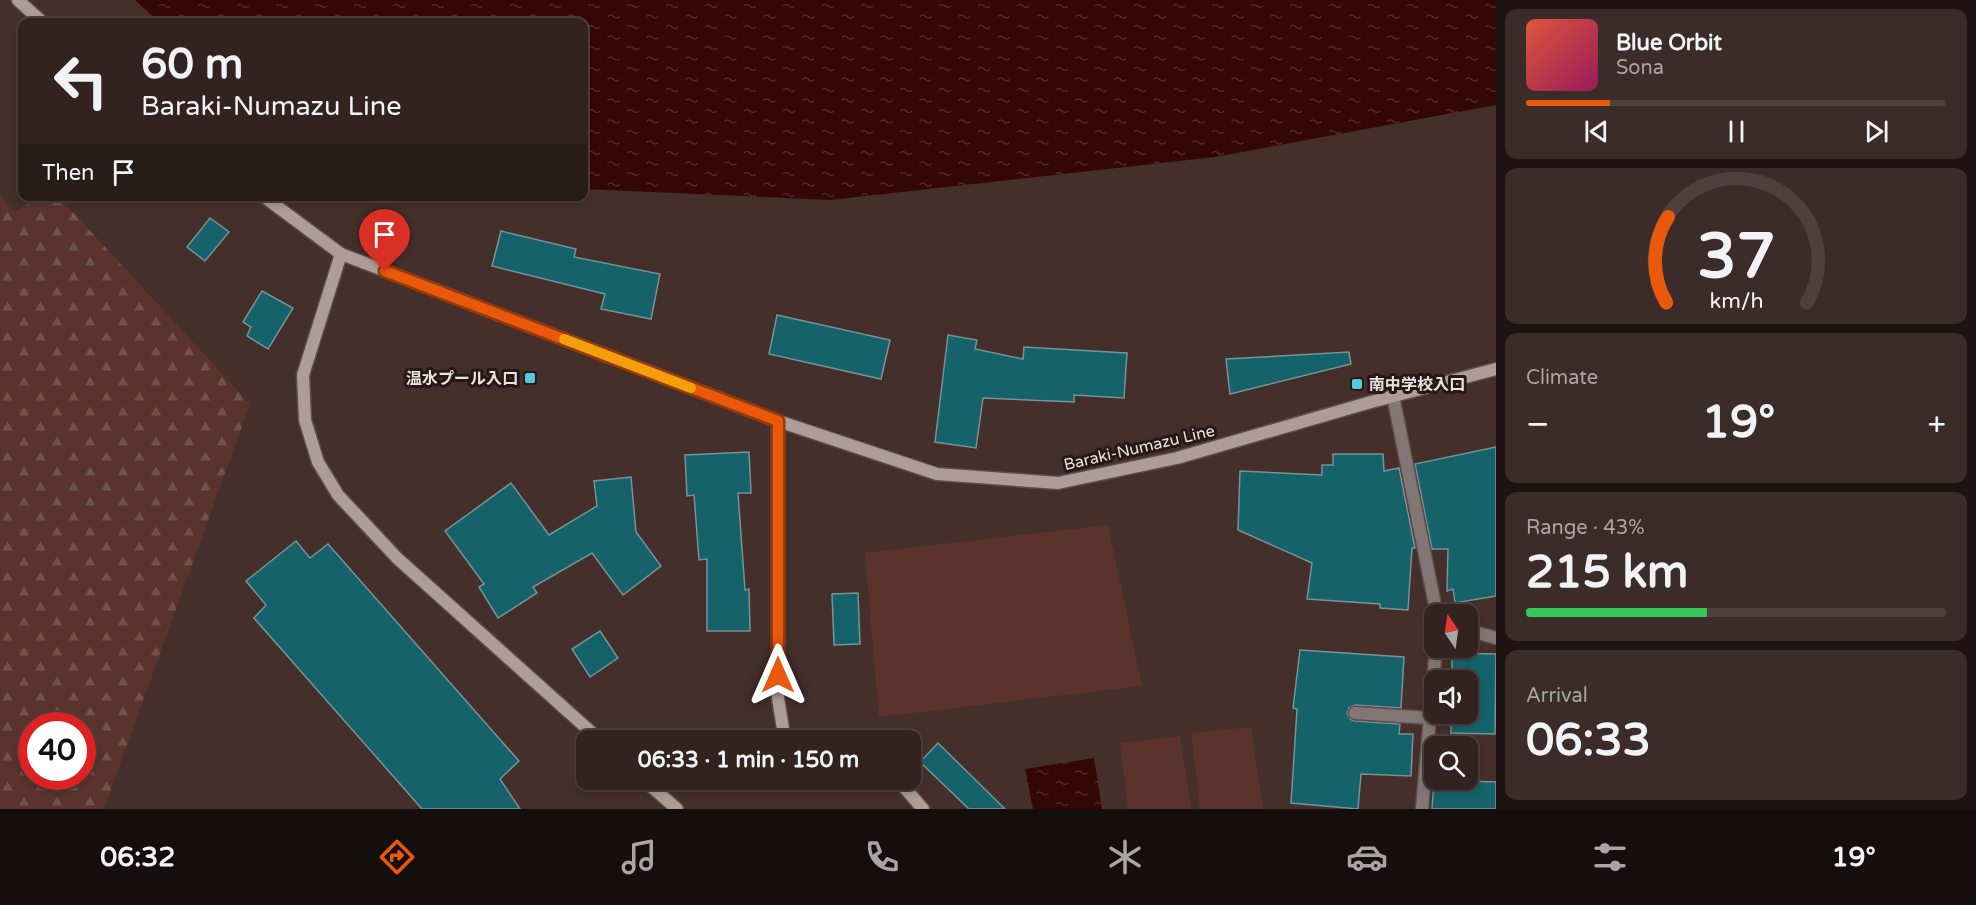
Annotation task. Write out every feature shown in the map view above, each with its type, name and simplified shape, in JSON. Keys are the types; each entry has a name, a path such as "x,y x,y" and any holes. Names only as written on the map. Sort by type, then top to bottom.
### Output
{"main road":[{"path":"18,0 38,18"},
{"name":"Baraki-Numazu Line","path":"270,201 341,254 778,421 937,474 1058,483 1177,458 1496,369"},
{"path":"341,254 303,375 305,420 318,462 338,495 397,558 589,730"},
{"path":"778,421 778,698 783,730"},
{"path":"655,790 677,809"},
{"path":"907,790 923,809"}],"street":[{"path":"1393,396 1435,604"},
{"path":"1478,633 1496,639"},
{"path":"1355,713 1424,718"},
{"path":"1422,809 1429,724"}],"green space":[{"path":"0,196 14,212 33,201 63,201 250,404 104,809 0,809"},
{"path":"1108,525 1142,686 879,717 865,553"},
{"path":"1251,727 1263,809 1200,809 1191,733"},
{"path":"1180,736 1191,809 1128,809 1120,743"}],"water":[{"path":"135,0 1496,0 1496,105 1215,157 830,200 588,189 588,18 155,18"},
{"path":"1094,758 1102,809 1033,809 1025,769"}],"building":[{"path":"210,218 229,232 205,261 187,247"},
{"path":"501,231 576,249 574,257 660,274 651,319 601,309 605,294 492,266"},
{"path":"262,291 293,308 268,349 247,336 251,327 243,322"},
{"path":"777,315 890,340 881,379 769,354"},
{"path":"948,335 977,340 975,349 1023,359 1024,347 1127,353 1124,398 1074,395 1074,402 983,398 976,448 935,442"},
{"path":"1349,352 1351,364 1230,394 1226,359"},
{"path":"1496,447 1496,596 1455,603 1453,589 1447,591 1448,549 1432,549 1415,464"},
{"path":"749,452 751,493 738,493 745,590 749,589 750,631 707,631 707,559 699,560 694,495 687,496 685,455"},
{"path":"1333,454 1383,454 1384,471 1399,468 1415,548 1412,548 1408,610 1380,608 1380,604 1307,599 1312,563 1238,530 1240,471 1322,475 1322,465 1333,465"},
{"path":"631,477 636,532 661,566 623,595 592,553 533,587 537,593 498,618 479,587 484,584 445,531 511,483 549,535 597,506 594,481"},
{"path":"296,541 310,558 328,544 519,761 500,779 520,809 422,809 254,618 266,605 246,581"},
{"path":"858,593 860,644 834,645 832,594"},
{"path":"600,631 618,658 590,677 572,649"},
{"path":"1300,650 1404,657 1401,708 1355,705 1349,708 1347,713 1354,721 1400,724 1399,734 1413,734 1411,776 1361,774 1358,809 1291,803 1297,709 1293,708"},
{"path":"1478,654 1496,654 1495,734 1451,733 1451,724 1478,724 1478,670 1452,670 1452,658 1478,658"},
{"path":"938,743 1005,809 969,809 921,761"},
{"path":"1478,781 1496,782 1496,809 1432,809 1433,790 1478,790"}],"slow traffic":[{"path":"564,339 691,388"}],"place":[{"name":"温水プール入口","path":"530,378"},
{"name":"南中学校入口","path":"1357,384"}],"route":[{"path":"385,271 778,421 778,675"}]}
